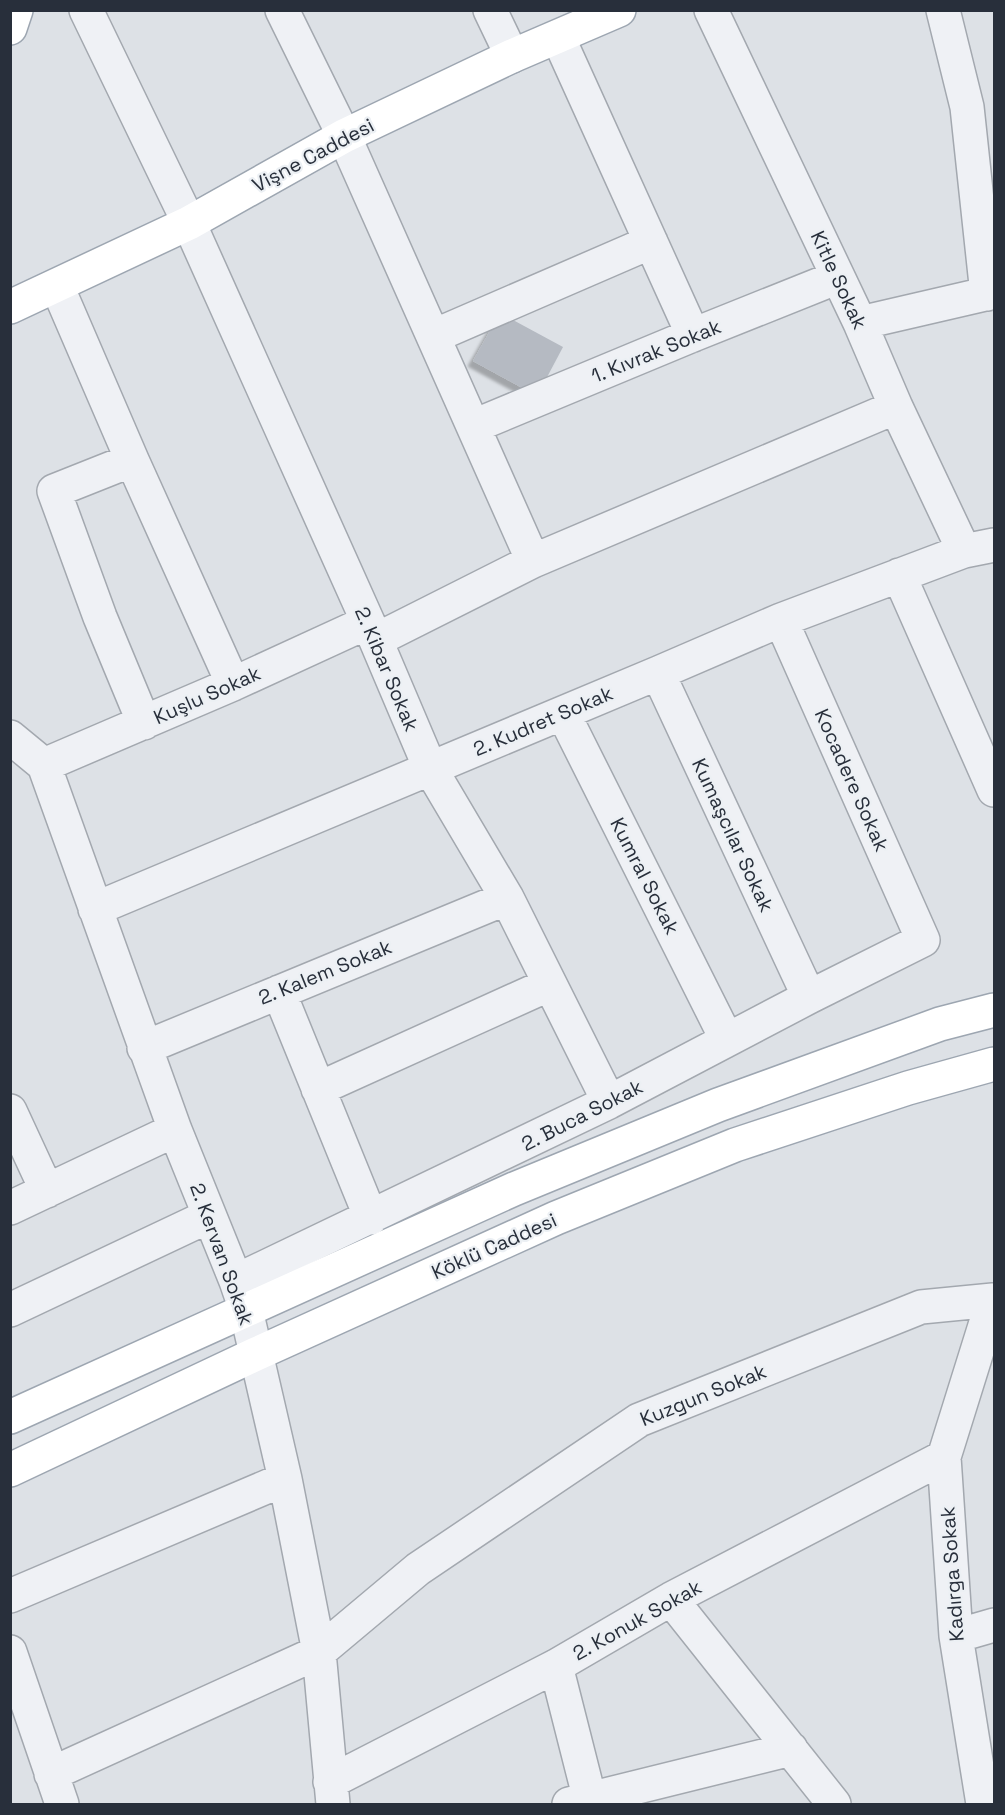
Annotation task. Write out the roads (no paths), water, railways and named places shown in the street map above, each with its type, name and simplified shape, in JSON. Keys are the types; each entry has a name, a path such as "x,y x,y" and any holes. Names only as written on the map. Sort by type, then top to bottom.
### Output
{"main road":[{"path":"10,28 16,10"},
{"name":"Vişne Caddesi","path":"10,307 189,223 344,136 512,56 619,10"},
{"path":"10,1417 241,1296 514,1189 718,1105 940,1024 994,1010"},
{"name":"Köklü Caddesi","path":"10,1470 256,1354 556,1218 735,1145 908,1088 994,1064"}],"street":[{"name":"2. Kibar Sokak","path":"86,10 189,223 372,631 430,768 507,898 609,1102"},
{"path":"282,10 344,136 533,561"},
{"path":"490,10 512,56"},
{"name":"Kitle Sokak","path":"711,10 860,323 896,407 979,548"},
{"path":"860,323 991,293 967,107 943,10"},
{"path":"558,37 693,335"},
{"path":"434,336 651,242"},
{"name":"1. Kıvrak Sokak","path":"474,426 838,277"},
{"path":"57,286 233,684"},
{"name":"Kuşlu Sokak","path":"45,765 233,684 372,631 896,407"},
{"path":"132,460 54,491 100,617 144,723"},
{"name":"2. Kudret Sokak","path":"95,909 781,620 898,575 979,548"},
{"path":"898,575 994,790"},
{"name":"Kocadere Sokak","path":"781,620 923,940"},
{"name":"Kumaşcılar Sokak","path":"658,673 809,997"},
{"name":"Kumral Sokak","path":"563,713 727,1040"},
{"path":"10,737 45,765"},
{"name":"2. Kervan Sokak","path":"45,765 144,1048 241,1296 285,1479 319,1652 332,1793"},
{"name":"2. Kalem Sokak","path":"144,1048 507,898"},
{"name":"2. Buca Sokak","path":"241,1296 371,1218 609,1102 923,940"},
{"path":"318,1089 550,984"},
{"path":"279,992 371,1218"},
{"path":"10,1112 47,1191"},
{"path":"10,1208 175,1130"},
{"path":"10,1310 209,1216"},
{"name":"Kuzgun Sokak","path":"319,1652 418,1569 639,1420 921,1307 993,1300 987,1345"},
{"name":"Kadırga Sokak","path":"983,1804 956,1636 944,1457 987,1345"},
{"name":"2. Konuk Sokak","path":"332,1793 671,1599 944,1457"},
{"path":"10,1596 285,1479"},
{"path":"671,1599 834,1804"},
{"path":"956,1636 994,1625"},
{"path":"10,1652 62,1804"},
{"path":"51,1774 319,1652"},
{"path":"556,1665 583,1803 791,1749"}]}
